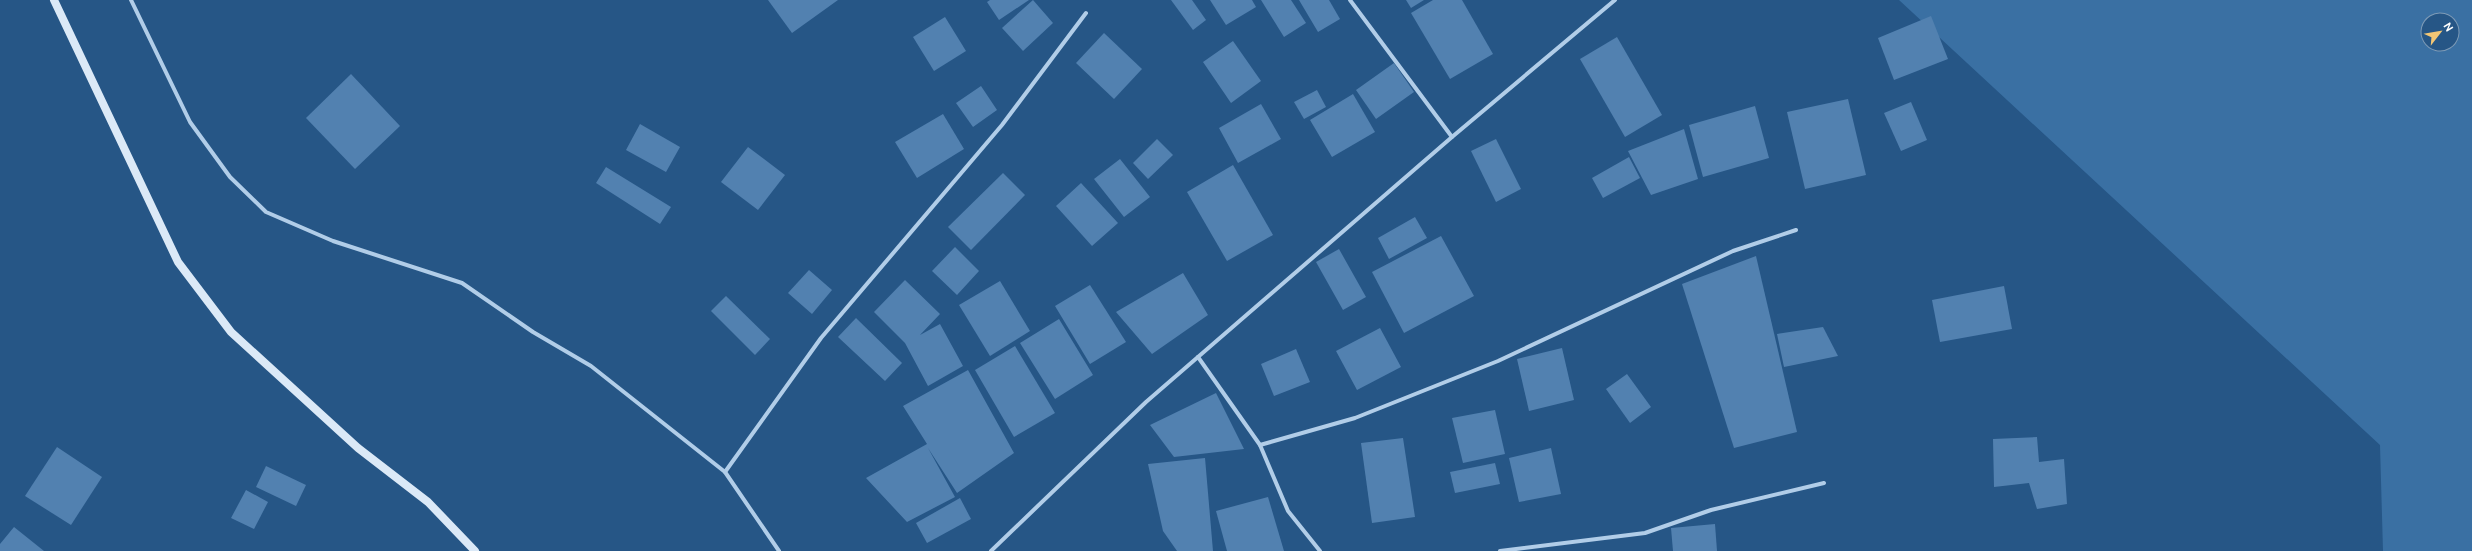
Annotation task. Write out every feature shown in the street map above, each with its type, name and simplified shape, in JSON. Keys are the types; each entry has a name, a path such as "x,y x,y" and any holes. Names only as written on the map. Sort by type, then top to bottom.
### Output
{"main road":[{"path":"54,0 178,262 227,326 358,448 428,502 476,551"}],"street":[{"path":"131,0 190,122 230,177 266,212 333,241 462,283 534,332 591,366 724,472 779,551"},
{"path":"1350,0 1452,137"},
{"path":"990,551 1146,402 1452,137 1615,0"},
{"path":"724,472 821,338 1002,125 1086,13"},
{"path":"1260,445 1354,418 1498,362 1733,251 1796,230"},
{"path":"1198,357 1260,445 1288,511 1320,551"},
{"path":"1500,551 1646,533 1711,510 1824,483"}],"shaded area":[{"path":"1899,0 2472,0 2472,551 2383,551 2380,445"}],"building":[{"path":"768,0 838,0 792,33"},
{"path":"990,0 1029,0 999,20 987,2"},
{"path":"1033,0 1053,23 1023,51 1002,28"},
{"path":"1171,0 1192,0 1206,20 1193,30"},
{"path":"1210,0 1252,0 1256,7 1226,25"},
{"path":"1261,0 1291,0 1306,23 1284,37"},
{"path":"1299,0 1329,0 1340,19 1318,32"},
{"path":"1406,0 1424,0 1411,8"},
{"path":"1433,0 1462,0 1493,54 1450,79 1411,13"},
{"path":"1931,16 1948,59 1894,80 1878,38"},
{"path":"945,17 966,51 934,71 913,37"},
{"path":"1104,33 1142,69 1114,99 1076,63"},
{"path":"1617,37 1662,115 1625,137 1580,59"},
{"path":"1233,41 1261,81 1231,103 1203,62"},
{"path":"1394,63 1414,92 1376,119 1356,90"},
{"path":"351,74 400,126 355,169 306,118"},
{"path":"981,86 997,110 973,127 956,103"},
{"path":"1317,90 1326,107 1304,119 1294,102"},
{"path":"1353,94 1375,132 1332,157 1310,120"},
{"path":"1848,99 1866,175 1805,189 1787,112"},
{"path":"1911,102 1927,140 1901,151 1884,113"},
{"path":"1261,104 1281,139 1238,163 1219,128"},
{"path":"1755,106 1769,158 1703,177 1689,125"},
{"path":"943,114 964,149 917,178 895,142"},
{"path":"640,124 680,147 666,172 626,150"},
{"path":"1684,129 1698,179 1651,195 1628,151"},
{"path":"1157,139 1173,155 1148,179 1133,163"},
{"path":"1496,139 1521,189 1496,202 1471,151"},
{"path":"748,147 785,175 758,210 721,182"},
{"path":"1629,157 1640,178 1603,198 1592,178"},
{"path":"1120,159 1150,197 1124,217 1094,179"},
{"path":"1233,165 1273,235 1227,261 1187,192"},
{"path":"606,167 671,207 660,224 596,183"},
{"path":"1003,173 1025,195 971,250 948,227"},
{"path":"1081,183 1118,223 1092,246 1056,206"},
{"path":"1415,217 1427,238 1389,259 1378,238"},
{"path":"1441,236 1474,296 1404,333 1372,272"},
{"path":"955,247 979,271 957,295 932,271"},
{"path":"1339,249 1366,297 1343,310 1316,262"},
{"path":"1756,256 1797,432 1734,448 1682,284"},
{"path":"809,270 832,290 812,314 788,293"},
{"path":"1183,273 1208,315 1152,354 1116,312"},
{"path":"905,280 940,314 920,335 940,324 963,366 928,386 905,343 874,312"},
{"path":"1000,281 1030,331 990,356 959,305"},
{"path":"1090,285 1126,342 1090,364 1055,306"},
{"path":"2004,286 2012,329 1940,342 1932,300"},
{"path":"726,296 770,339 755,355 711,311"},
{"path":"856,318 902,363 885,381 838,337"},
{"path":"1059,319 1093,375 1055,399 1020,343"},
{"path":"1823,327 1838,356 1784,367 1777,334"},
{"path":"1380,328 1401,367 1357,390 1336,351"},
{"path":"1015,346 1055,413 1014,437 975,370"},
{"path":"1562,348 1574,400 1529,411 1517,359"},
{"path":"1296,349 1310,382 1274,396 1261,364"},
{"path":"968,370 1014,453 957,493 928,448 955,497 907,522 866,478 927,444 903,406"},
{"path":"1627,374 1651,407 1630,423 1606,389"},
{"path":"1216,393 1244,449 1174,457 1150,425"},
{"path":"1495,410 1505,454 1463,463 1452,418"},
{"path":"2037,437 2039,462 2064,459 2067,504 2037,509 2029,483 1994,487 1993,439"},
{"path":"1403,438 1415,517 1372,523 1361,443"},
{"path":"57,447 102,477 71,525 25,496"},
{"path":"1551,448 1561,494 1519,502 1509,458"},
{"path":"1205,458 1213,551 1177,551 1163,531 1148,464"},
{"path":"1495,463 1500,484 1455,493 1450,472"},
{"path":"266,466 306,485 296,506 256,487"},
{"path":"246,490 268,502 254,529 231,518"},
{"path":"1268,497 1284,551 1227,551 1216,511"},
{"path":"960,498 971,519 927,543 916,523"},
{"path":"1715,524 1717,551 1673,551 1671,528"},
{"path":"14,527 44,551 0,551 0,544"}]}
